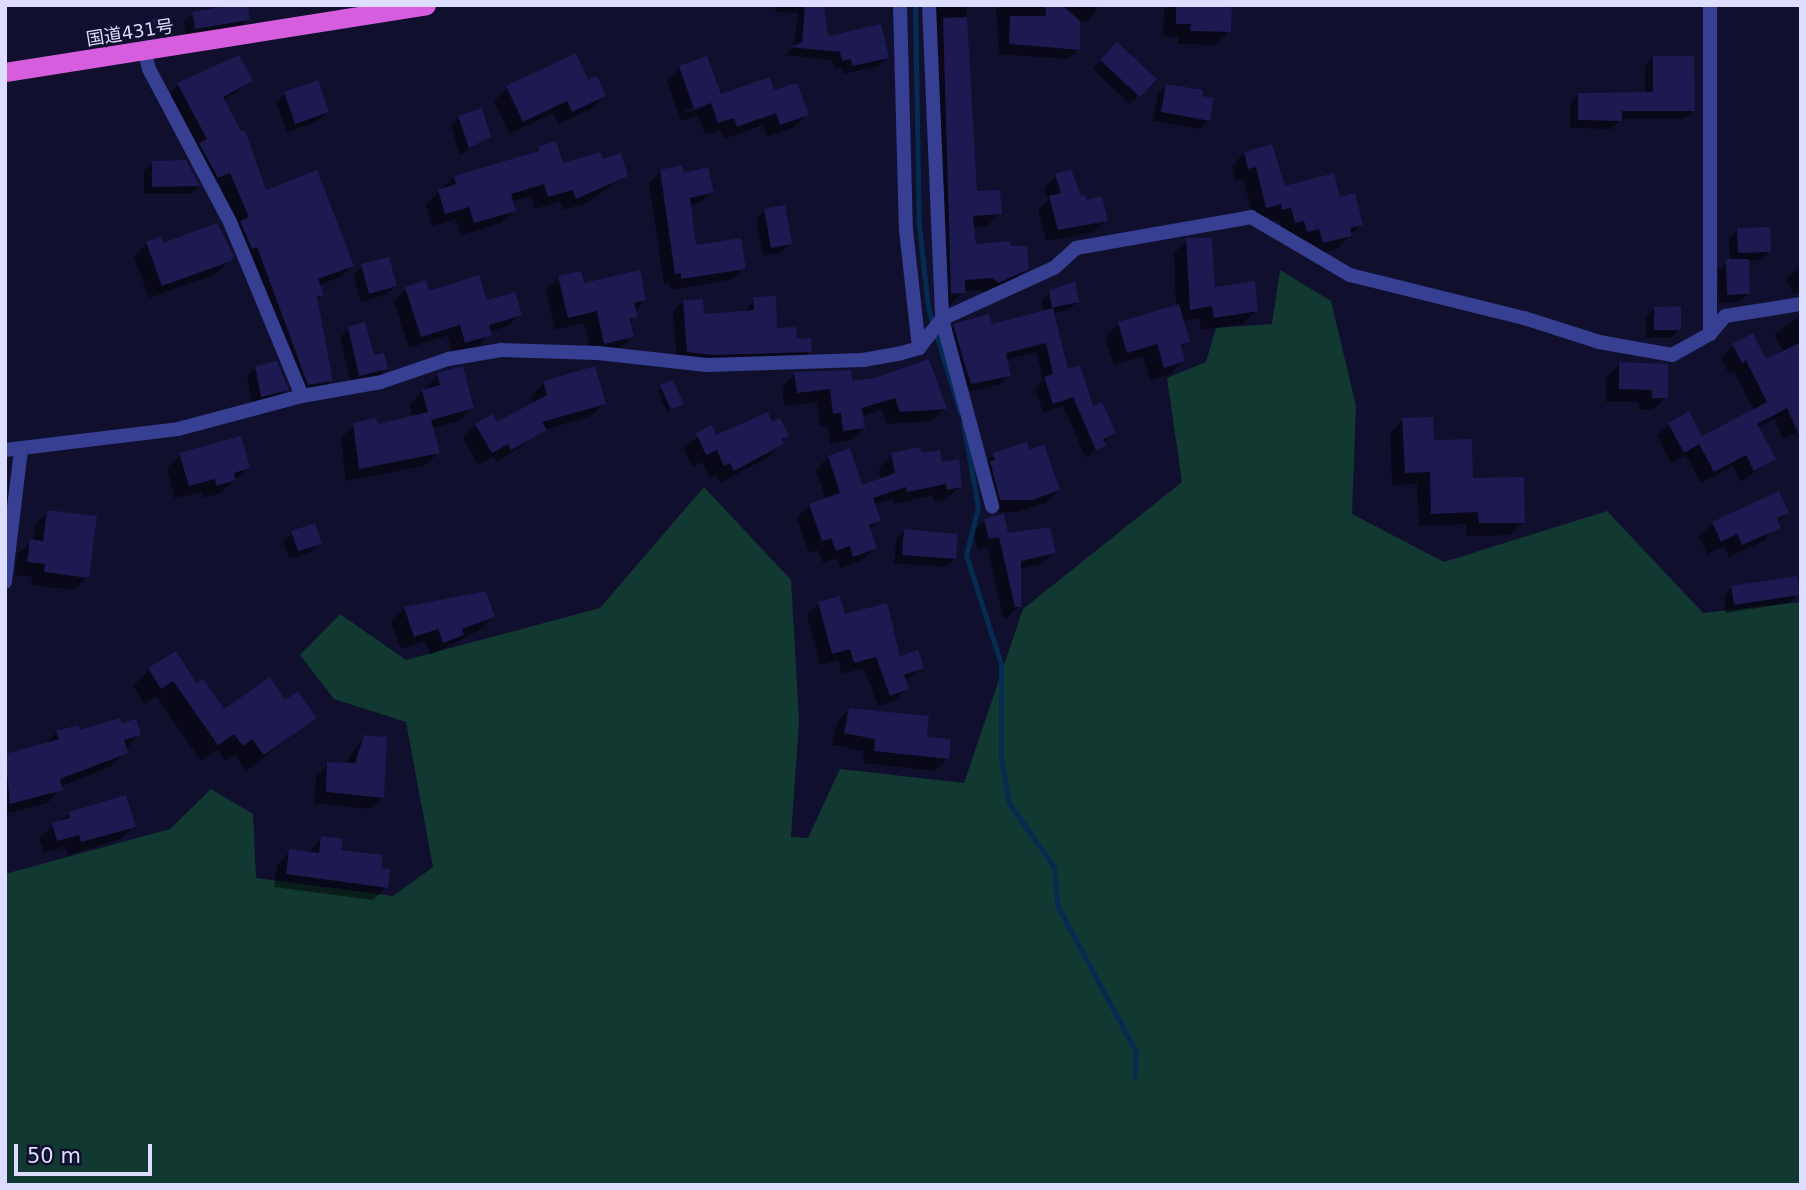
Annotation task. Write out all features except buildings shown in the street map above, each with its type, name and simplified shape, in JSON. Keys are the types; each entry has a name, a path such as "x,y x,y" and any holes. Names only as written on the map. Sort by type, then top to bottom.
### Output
{"highway":[{"name":"国道431号","path":"5,72 145,52 426,5"}],"street":[{"path":"900,5 905,230 919,348"},
{"path":"929,5 942,319 992,506"},
{"path":"1710,5 1710,334"},
{"path":"145,52 149,69 230,222 302,396"},
{"path":"5,450 178,429 302,396 380,382 448,359 501,350 598,353 706,365 863,360 919,348 942,319 1054,268 1076,248 1251,217 1350,275 1524,318 1599,342 1672,355 1710,334 1725,316 1801,304"},
{"path":"5,582 20,449"}],"green space":[{"path":"1280,270 1331,301 1356,406 1352,514 1444,562 1607,511 1703,613 1801,602 1801,1185 5,1185 5,874 170,829 211,789 253,814 256,878 393,896 433,867 406,722 334,699 300,655 340,614 406,660 600,608 704,487 791,580 799,721 791,837 808,838 840,769 964,783 1023,609 1182,482 1167,378 1206,362 1216,328 1272,324"}],"waterway":[{"path":"915,5 919,225 928,308 960,412"},
{"path":"963,422 978,507 966,555 1001,664 1001,759 1009,803 1054,867 1057,905 1135,1050 1135,1076"}]}
